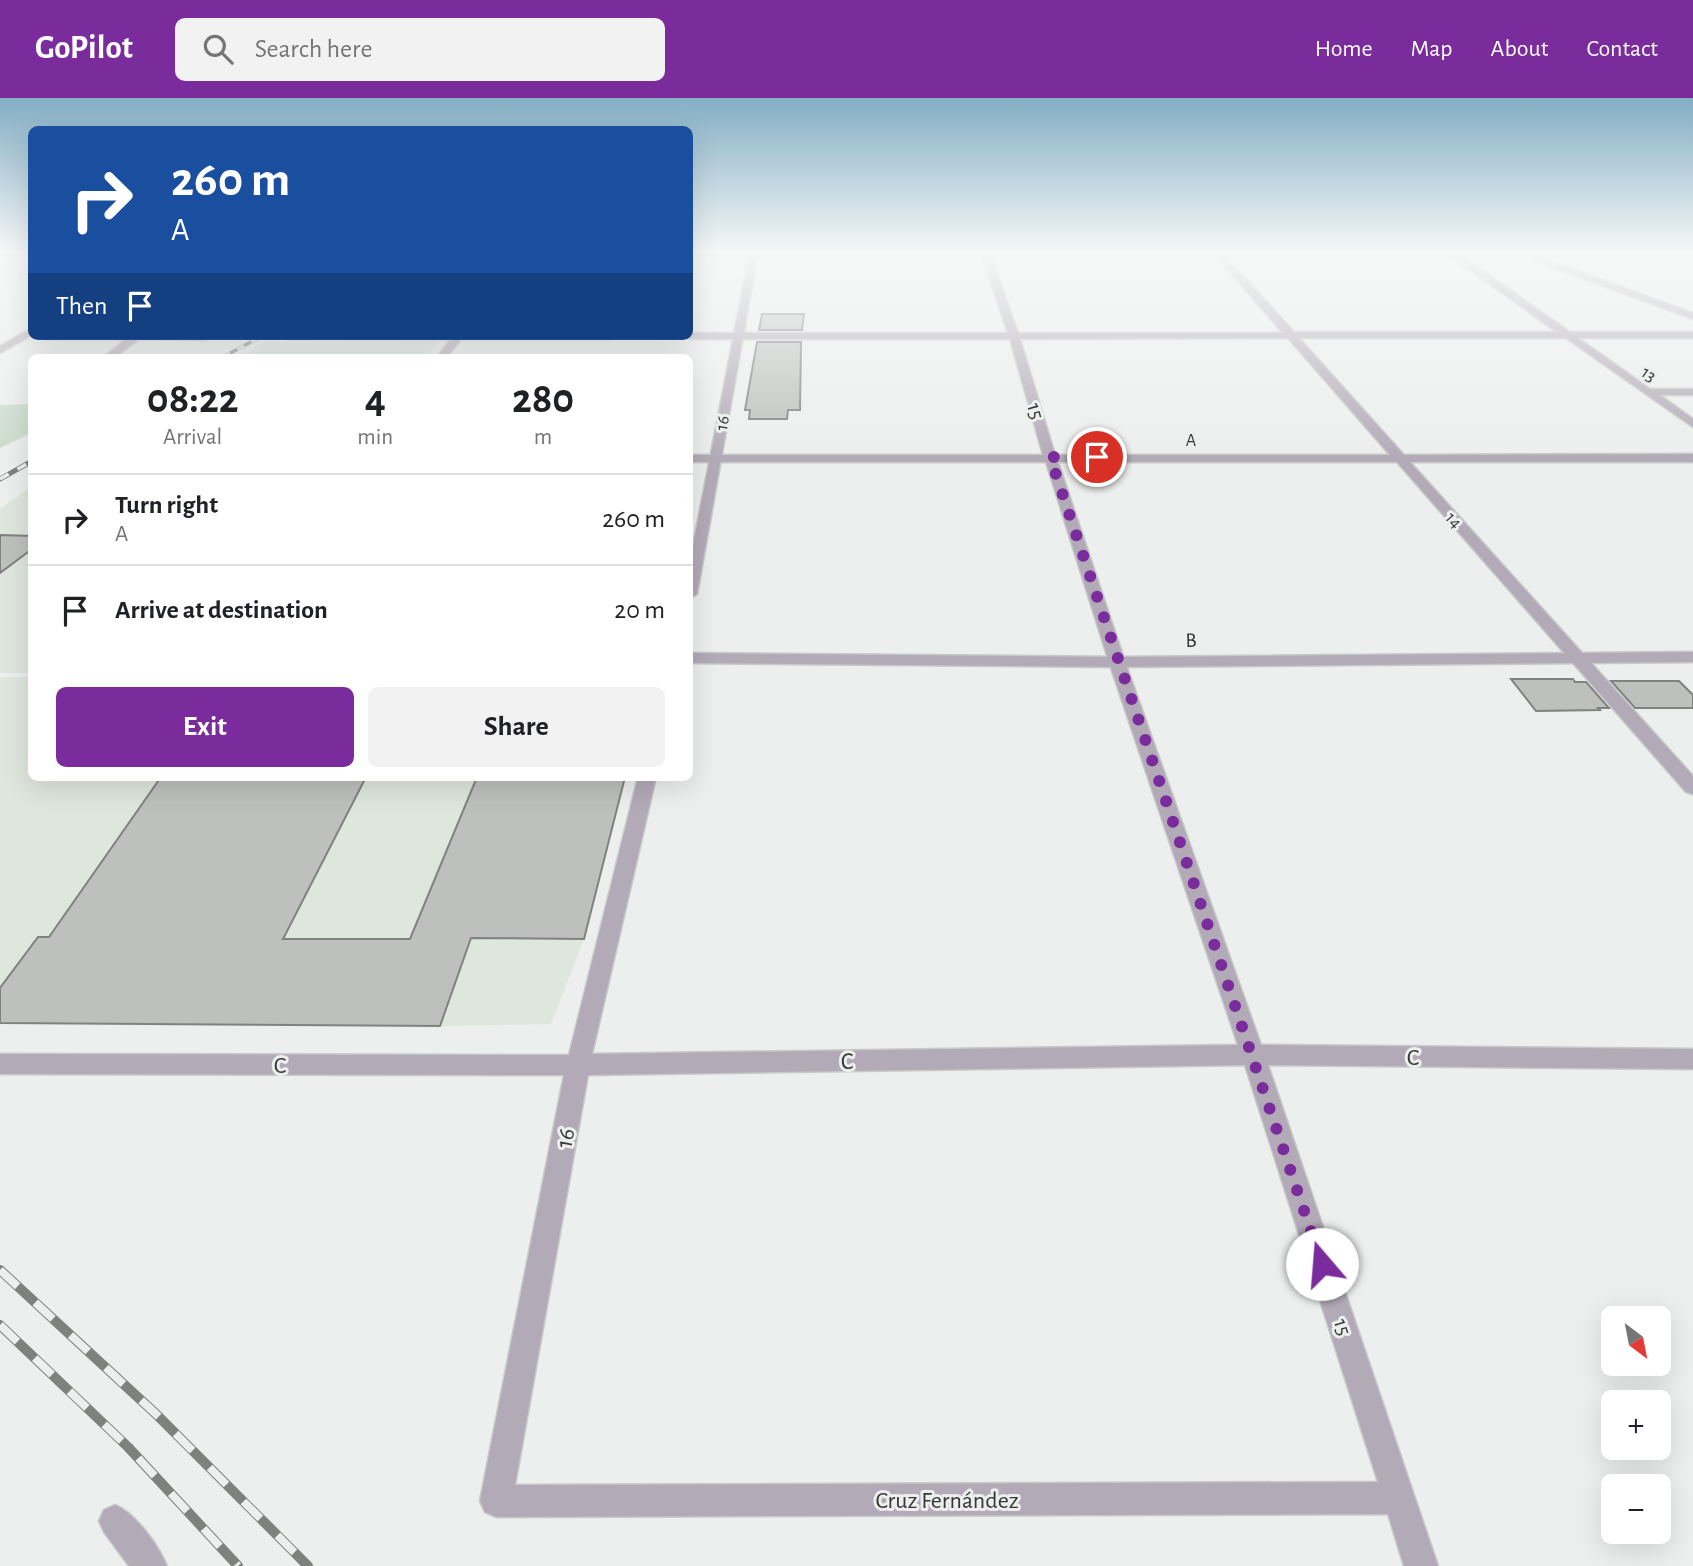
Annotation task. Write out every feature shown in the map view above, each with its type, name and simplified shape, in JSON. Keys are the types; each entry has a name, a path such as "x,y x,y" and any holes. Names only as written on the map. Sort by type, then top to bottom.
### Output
{"street":[{"name":"16","path":"693,579 741,321"},
{"name":"15","path":"1009,321 1117,662 1253,1055 1421,1566"},
{"name":"14","path":"1277,321 1693,788"},
{"name":"13","path":"1548,321 1693,424"},
{"path":"0,336 28,334"},
{"path":"0,350 28,335"},
{"path":"693,335 1693,335"},
{"path":"113,354 132,340"},
{"path":"444,354 455,340"},
{"path":"1648,392 1693,392"},
{"name":"A","path":"693,459 1693,458"},
{"name":"B","path":"693,658 1117,662 1693,657"},
{"name":"16","path":"496,1502 578,1065 646,781"},
{"name":"C","path":"0,1064 578,1065 1253,1055 1693,1059"},
{"name":"Cruz Fernández","path":"496,1502 1399,1498"},
{"path":"115,1521 150,1566"}],"shaded area":[{"path":"439,341 429,354 244,354 262,343"},
{"path":"28,489 28,673 0,673 0,509"},
{"path":"0,677 28,677 28,781 624,781 584,939 551,1024 440,1026 0,1023"}],"green space":[{"path":"28,404 28,434 0,448 0,405"}],"building":[{"path":"761,321 803,321 802,330 759,330"},
{"path":"757,342 801,342 800,410 788,410 787,419 749,419 750,410 745,410"},
{"path":"0,535 28,536 28,552 0,573"},
{"path":"1511,679 1573,679 1575,682 1586,682 1609,708 1536,711"},
{"path":"1611,681 1679,681 1693,695 1693,708 1635,708"},
{"path":"158,781 364,781 283,939 410,939 475,781 624,781 584,939 471,938 440,1026 0,1023 0,988 38,937 49,937"}],"railway":[{"path":"229,354 255,340"},
{"path":"0,479 28,463"},
{"path":"0,1270 156,1414 308,1566"},
{"path":"0,1325 128,1447 238,1566"}],"route":[{"path":"1097,457 1050,457 1322,1264"}]}
